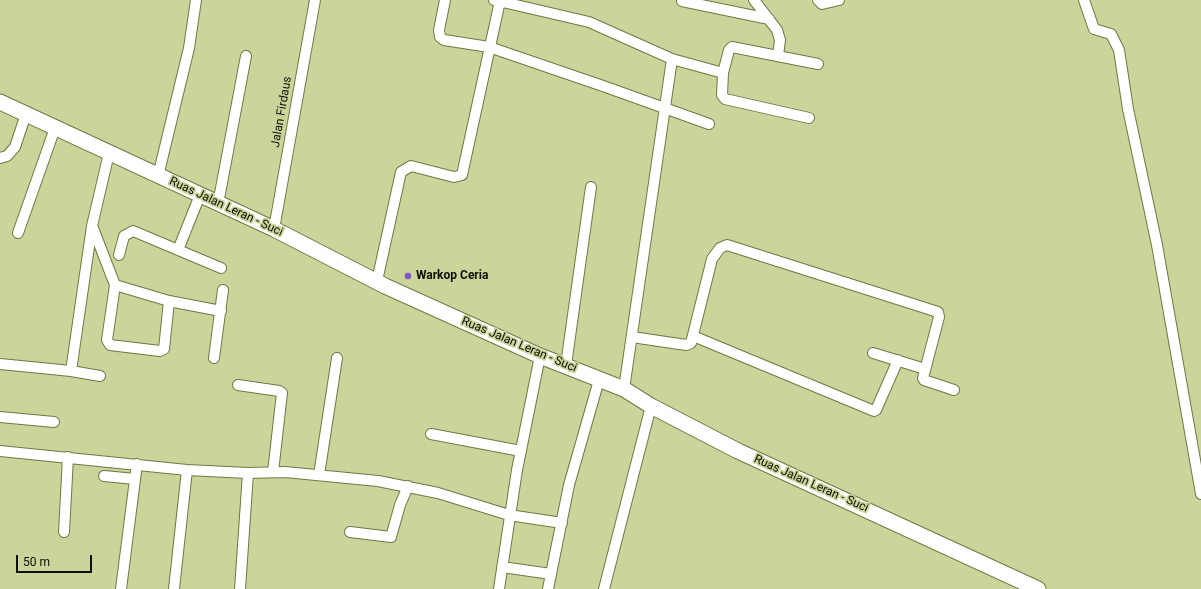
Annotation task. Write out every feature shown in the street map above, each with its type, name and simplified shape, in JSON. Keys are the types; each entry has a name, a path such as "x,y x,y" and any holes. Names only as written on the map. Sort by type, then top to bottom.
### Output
{"main road":[{"name":"Ruas Jalan Leran - Suci","path":"0,102 274,229 377,281 540,356 624,389 651,406 738,451 1038,589"}],"street":[{"path":"158,176 189,48 196,0"},
{"name":"Jalan Firdaus","path":"274,229 315,0"},
{"path":"445,0 440,19 440,37 444,40 490,48 708,124"},
{"path":"377,281 401,172 411,166 454,177 462,175 490,48 497,0 589,22 672,58 723,73"},
{"path":"754,0 777,30 780,40 778,56"},
{"path":"818,0 822,4 839,0"},
{"path":"1084,0 1094,29 1111,34 1119,50 1128,109 1157,245 1201,494"},
{"path":"682,1 769,19"},
{"path":"809,118 725,99 722,95 723,73 729,50 732,47 818,64"},
{"path":"218,204 246,56"},
{"path":"624,389 672,58"},
{"path":"0,158 7,156 14,147 26,114"},
{"path":"18,233 55,128"},
{"path":"71,371 92,226 109,153"},
{"path":"566,365 591,187"},
{"path":"178,250 200,195"},
{"path":"92,226 115,285 107,340 110,345 160,351 164,349 169,301"},
{"path":"119,255 124,236 133,231 221,268"},
{"path":"632,337 686,345 691,343 712,259 720,248 727,246 938,312 939,317 923,375 924,380 954,390"},
{"path":"88,254 104,256"},
{"path":"115,285 169,301 221,311"},
{"path":"214,358 223,290"},
{"path":"693,336 874,411 876,410 898,360"},
{"path":"873,353 925,369"},
{"path":"499,589 509,515 540,356"},
{"path":"319,475 337,358"},
{"path":"0,364 71,371 100,376"},
{"path":"548,589 569,485 599,380"},
{"path":"238,385 279,391 282,393 273,472"},
{"path":"604,589 651,406"},
{"path":"0,417 54,422"},
{"path":"431,434 521,451"},
{"path":"0,451 188,470 248,473 273,472 319,475 408,486 509,515 562,523"},
{"path":"64,532 68,457"},
{"path":"121,589 137,464"},
{"path":"174,589 188,470"},
{"path":"240,589 248,473"},
{"path":"104,476 135,479"},
{"path":"350,532 391,537 400,505 408,486"},
{"path":"502,567 551,574"}],"place":[{"name":"Warkop Ceria","path":"408,276"}]}
